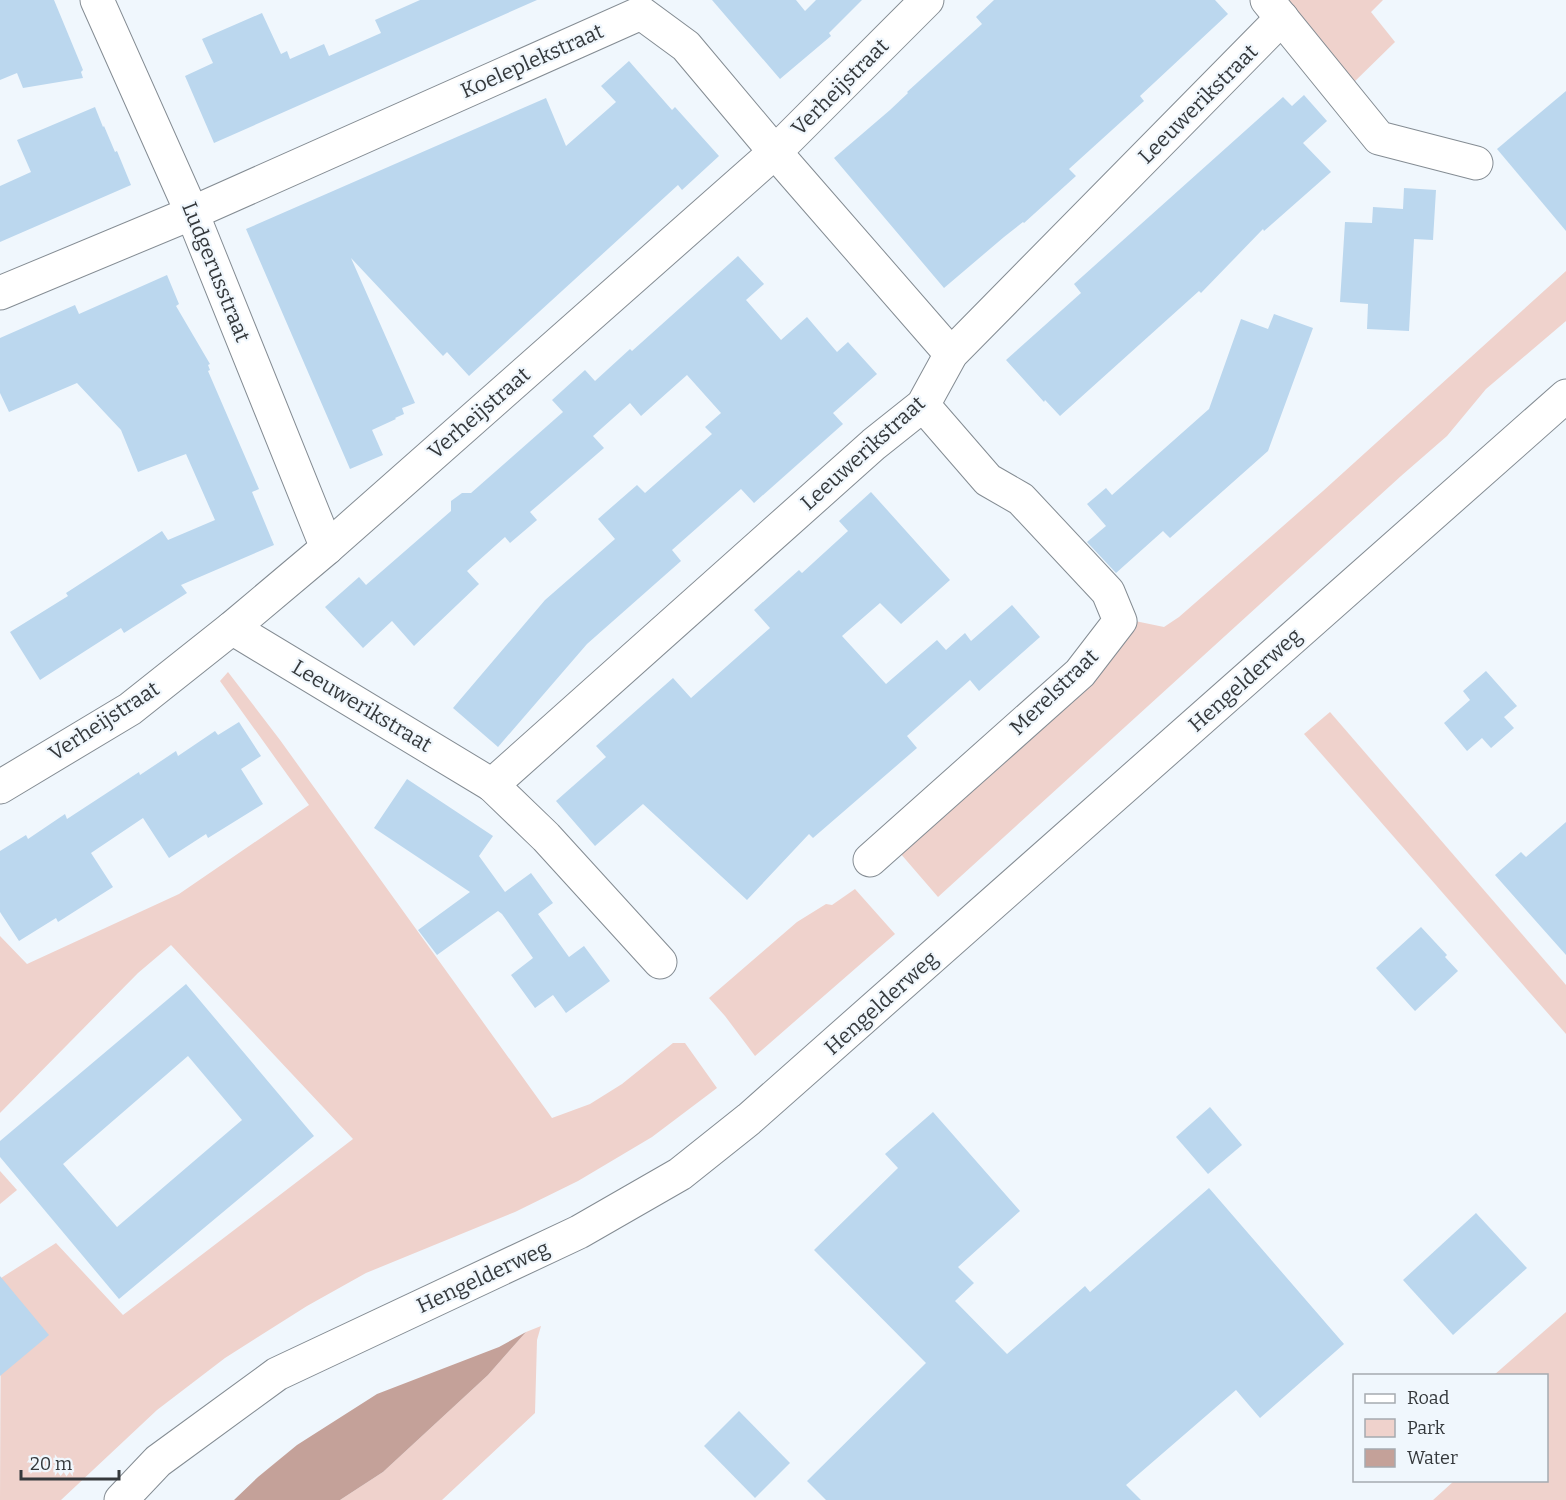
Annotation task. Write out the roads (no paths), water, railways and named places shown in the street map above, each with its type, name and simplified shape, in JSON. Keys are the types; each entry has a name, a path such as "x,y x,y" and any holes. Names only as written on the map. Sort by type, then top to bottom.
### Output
{"street":[{"name":"Ludgerusstraat","path":"97,0 192,213 327,548"},
{"name":"Verheijstraat","path":"0,787 130,709 327,548 775,152 927,0"},
{"path":"1274,9 1379,138 1476,163"},
{"name":"Leeuwerikstraat","path":"492,785 874,444 923,405 951,354 1274,9"},
{"name":"Koeleplekstraat","path":"0,293 192,213 641,13 686,46 951,354"},
{"name":"Hengelderweg","path":"121,1500 158,1461 277,1374 579,1232 680,1174 749,1119 1566,396"},
{"name":"Merelstraat","path":"870,860 1080,673 1120,621 1108,592 1021,499 988,480 923,405"},
{"name":"Leeuwerikstraat","path":"232,627 492,785 546,837 660,962"}],"water":[{"path":"526,1332 488,1375 383,1472 340,1500 234,1500 297,1445 377,1394 499,1347"}]}
